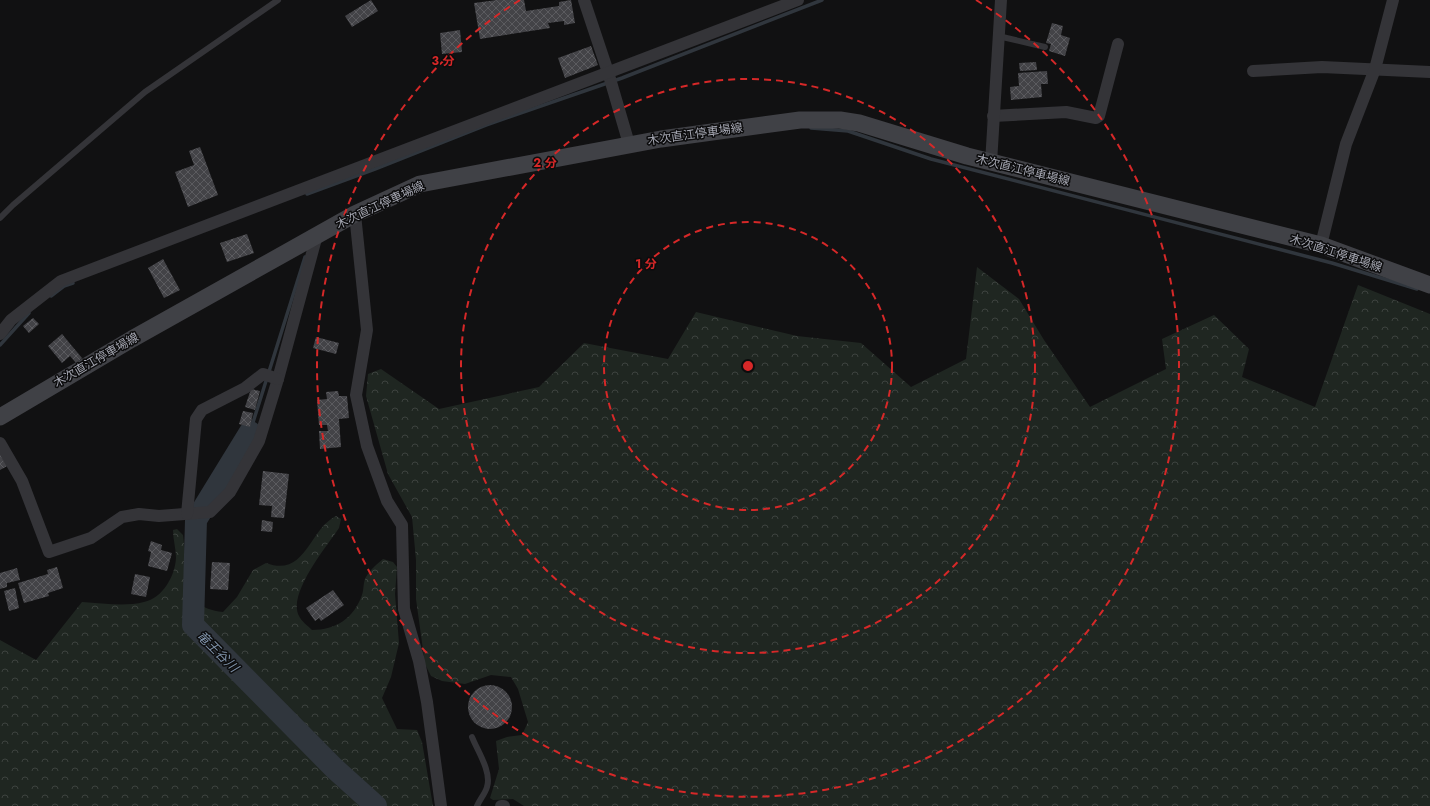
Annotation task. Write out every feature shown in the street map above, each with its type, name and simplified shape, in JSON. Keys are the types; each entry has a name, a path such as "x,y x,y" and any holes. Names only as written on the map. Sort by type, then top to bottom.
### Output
{"main road":[{"name":"木次直江停車場線","path":"0,417 132,338 317,235 355,214 420,184 629,144 800,120 835,119 866,125 991,163 1321,245 1430,285"}],"street":[{"path":"584,0 608,72 629,144"},
{"path":"0,334 11,320 61,281 798,0"},
{"path":"991,163 1001,0"},
{"path":"1321,245 1346,144 1375,69 1393,0"},
{"path":"993,116 1066,112 1096,118 1099,116 1118,44"},
{"path":"1253,71 1322,67 1430,72"},
{"path":"355,214 367,330 356,395 367,446 387,502 402,525 404,609 419,661 427,702 441,806"},
{"path":"0,443 22,481 49,552 91,538 122,517 139,514 159,516 210,512 230,492 259,441 278,379 317,235"},
{"path":"187,514 196,419 202,410 245,388 263,374 278,379"}],"lane":[{"path":"0,218 13,205 145,92 278,0"},
{"path":"998,36 1045,47"},
{"path":"472,737 486,772 488,782 485,792 477,806"}],"green space":[{"path":"977,267 1019,299 1044,340 1090,407 1166,369 1162,339 1214,315 1249,349 1242,377 1315,407 1358,285 1430,314 1430,806 524,806 513,799 493,800 490,798 499,769 496,741 507,737 522,735 528,722 518,689 511,677 491,675 465,684 442,681 431,676 425,664 416,599 416,560 412,517 388,474 366,396 368,374 381,369 439,409 539,387 584,343 668,359 696,312 797,336 861,343 911,387 966,359"},
{"path":"336,516 341,519 339,528 310,570 298,596 297,607 299,616 312,630 329,628 336,625 349,616 359,603 363,591 364,581 376,565 383,559 393,562 397,567 395,594 399,643 391,677 382,698 397,729 417,730 422,742 433,806 0,806 0,640 36,660 82,602 129,604 151,600 167,585 173,572 176,558 173,530 177,529 183,535 186,573 191,594 198,603 208,609 223,612 237,597 253,570 266,563 279,566 290,564 299,558 327,522"}],"building":[{"path":"371,0 378,11 352,27 345,16"},
{"path":"497,0 524,0 526,11 559,6 559,2 571,0 575,23 564,25 564,21 548,23 550,28 480,39 474,3"},
{"path":"1052,23 1063,26 1061,35 1070,38 1065,56 1049,51 1051,44 1046,43"},
{"path":"460,30 462,52 442,54 440,33"},
{"path":"591,46 598,65 565,78 558,58"},
{"path":"1036,62 1037,70 1020,71 1019,63"},
{"path":"1047,71 1048,84 1041,84 1042,97 1011,100 1010,87 1019,86 1018,73"},
{"path":"200,147 218,195 188,207 175,172 194,165 189,151"},
{"path":"247,234 254,253 227,262 220,243"},
{"path":"163,259 180,290 164,298 148,268"},
{"path":"33,318 39,324 29,333 23,326"},
{"path":"62,334 82,358 76,363 70,356 62,363 48,346"},
{"path":"316,337 339,343 336,354 313,348"},
{"path":"251,389 260,391 255,410 245,407"},
{"path":"338,391 339,396 347,396 349,418 339,419 341,447 320,449 319,431 328,431 327,425 319,425 317,400 327,399 326,392"},
{"path":"243,411 253,413 250,427 239,424"},
{"path":"0,450 9,465 0,470"},
{"path":"263,471 289,474 284,518 271,517 272,506 259,505"},
{"path":"262,520 273,522 272,532 261,531"},
{"path":"151,541 162,545 161,550 172,553 167,571 148,566 151,552 148,551"},
{"path":"212,562 230,563 228,590 210,589"},
{"path":"57,567 63,588 48,593 49,596 24,603 18,583 48,574 47,570"},
{"path":"17,568 20,580 7,583 7,587 0,589 0,573"},
{"path":"135,574 150,577 146,597 131,594"},
{"path":"15,588 19,608 9,611 4,591"},
{"path":"333,590 344,605 321,621 319,618 315,621 306,608"},
{"path":"490,685 502,689 508,695 512,707 508,719 502,725 490,729 478,725 472,719 468,707 472,695 478,689"}],"waterway":[{"path":"307,194 486,125 622,78 822,0"},
{"path":"811,128 848,131 931,159 1332,263 1417,289"},
{"path":"250,432 305,257"},
{"path":"51,296 64,286 73,283"},
{"path":"0,345 29,313"},
{"name":"竜王谷川","path":"250,432 196,520 193,625 334,768 376,806"}]}
